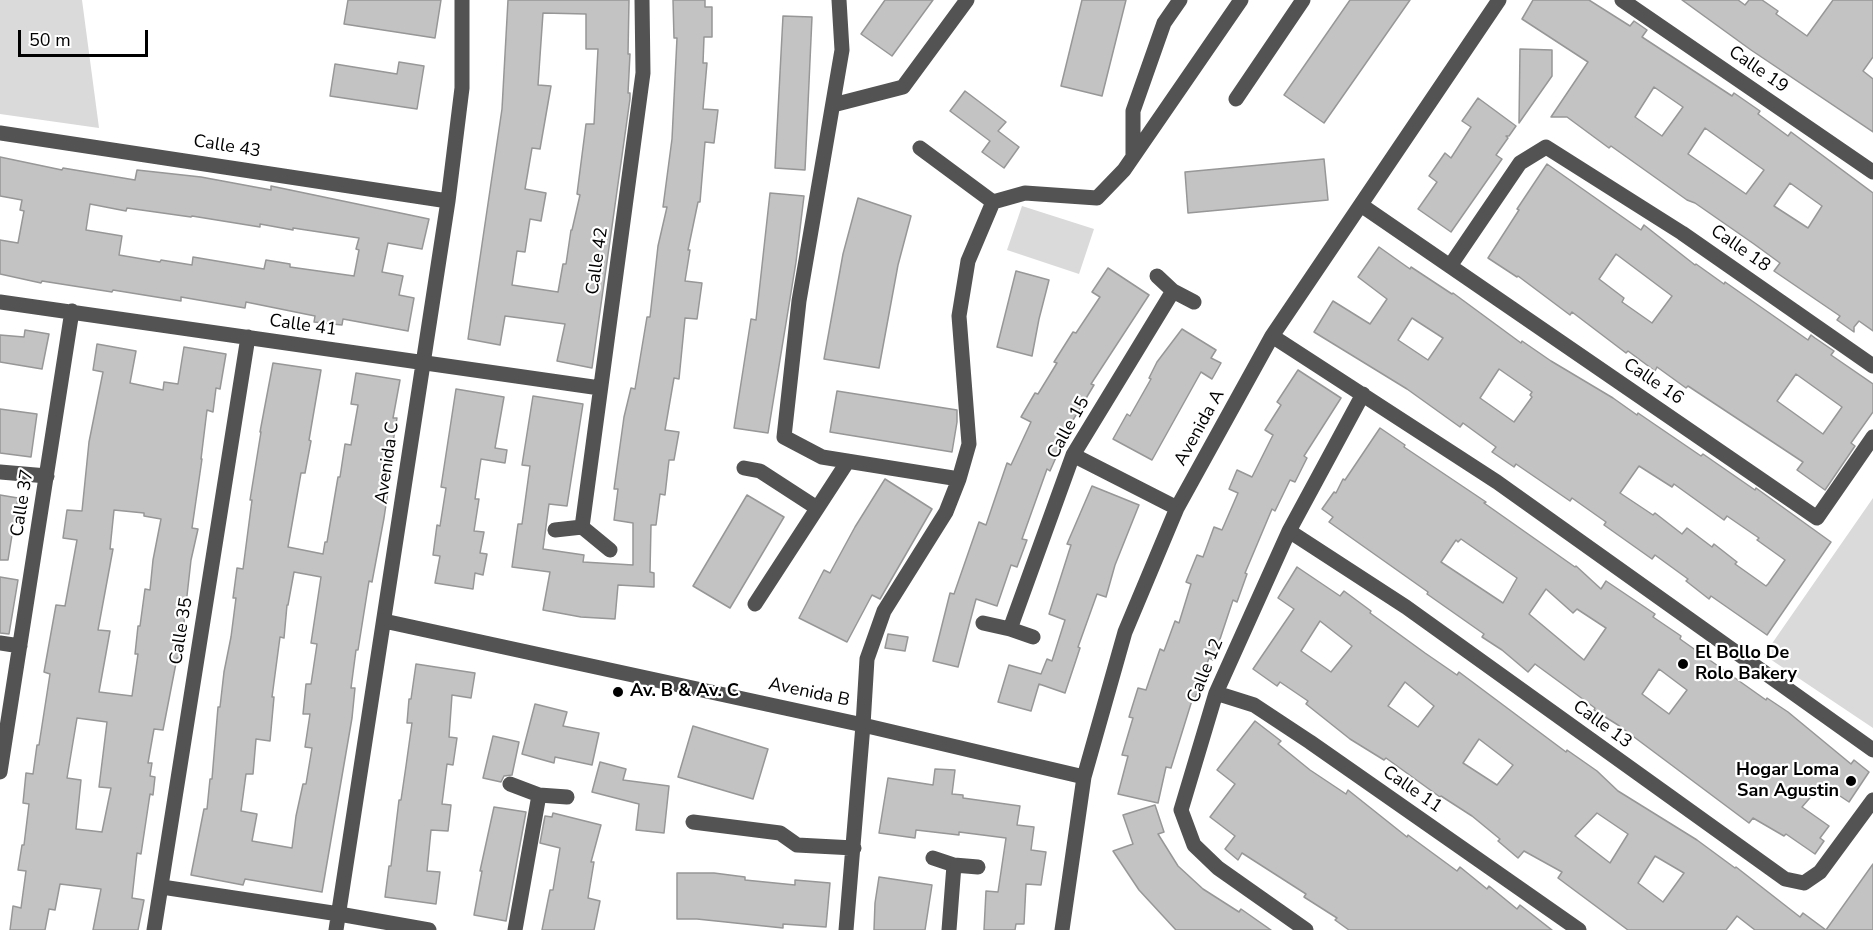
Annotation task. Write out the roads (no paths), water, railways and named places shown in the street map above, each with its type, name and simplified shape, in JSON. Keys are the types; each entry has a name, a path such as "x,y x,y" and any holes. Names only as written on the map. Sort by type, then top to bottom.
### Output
{"street":[{"name":"Avenida C","path":"336,930 448,201 462,88 462,0"},
{"name":"Calle 42","path":"582,526 643,73 642,0"},
{"path":"839,0 842,50 799,301 784,437 822,457 959,479"},
{"path":"833,105 903,87 967,0"},
{"path":"1133,157 1134,111 1164,23 1180,0"},
{"path":"993,202 1025,193 1098,198 1124,170 1241,0"},
{"path":"1236,99 1303,0"},
{"name":"Avenida A","path":"1062,930 1084,777 1125,632 1177,508 1272,336 1499,0"},
{"name":"Calle 19","path":"1627,2 1873,172"},
{"name":"Calle 43","path":"0,133 448,201"},
{"name":"Calle 18","path":"1450,266 1520,163 1546,147 1682,233 1873,366"},
{"path":"920,148 993,202"},
{"path":"846,930 867,659 884,611 946,512 969,444 959,316 968,261 993,202"},
{"path":"1361,205 1450,266"},
{"name":"Calle 16","path":"1450,266 1817,518 1873,437"},
{"path":"1157,276 1173,291 1194,302"},
{"name":"Calle 15","path":"1010,629 1073,455 1173,291"},
{"name":"Calle 41","path":"0,302 72,310 600,388"},
{"name":"Calle 37","path":"0,772 72,310"},
{"path":"1272,336 1497,483 1873,750"},
{"name":"Calle 35","path":"154,930 248,337"},
{"name":"Calle 12","path":"1306,930 1218,868 1194,844 1181,810 1216,693 1289,531 1362,394"},
{"path":"1073,455 1177,508"},
{"path":"755,604 848,461"},
{"path":"744,468 760,471 817,508"},
{"path":"0,472 47,476"},
{"path":"555,530 582,526 610,550"},
{"name":"Calle 13","path":"1289,531 1406,608 1785,879 1804,884 1820,872 1873,800"},
{"name":"Avenida B","path":"384,621 863,725 1084,777"},
{"path":"983,623 1010,629 1033,638"},
{"path":"0,643 20,646"},
{"name":"Calle 11","path":"1216,693 1254,705 1579,930"},
{"path":"510,784 539,795 567,797"},
{"path":"515,930 539,795"},
{"path":"693,822 780,833 797,845 854,848"},
{"path":"933,858 954,865 978,867"},
{"path":"949,930 954,865"},
{"path":"162,887 429,930"}],"place":[{"name":"El Bollo De Rolo Bakery","path":"1683,664"},
{"name":"Av. B & Av. C","path":"618,692"},
{"name":"Hogar Loma San Agustin","path":"1851,781"}]}
